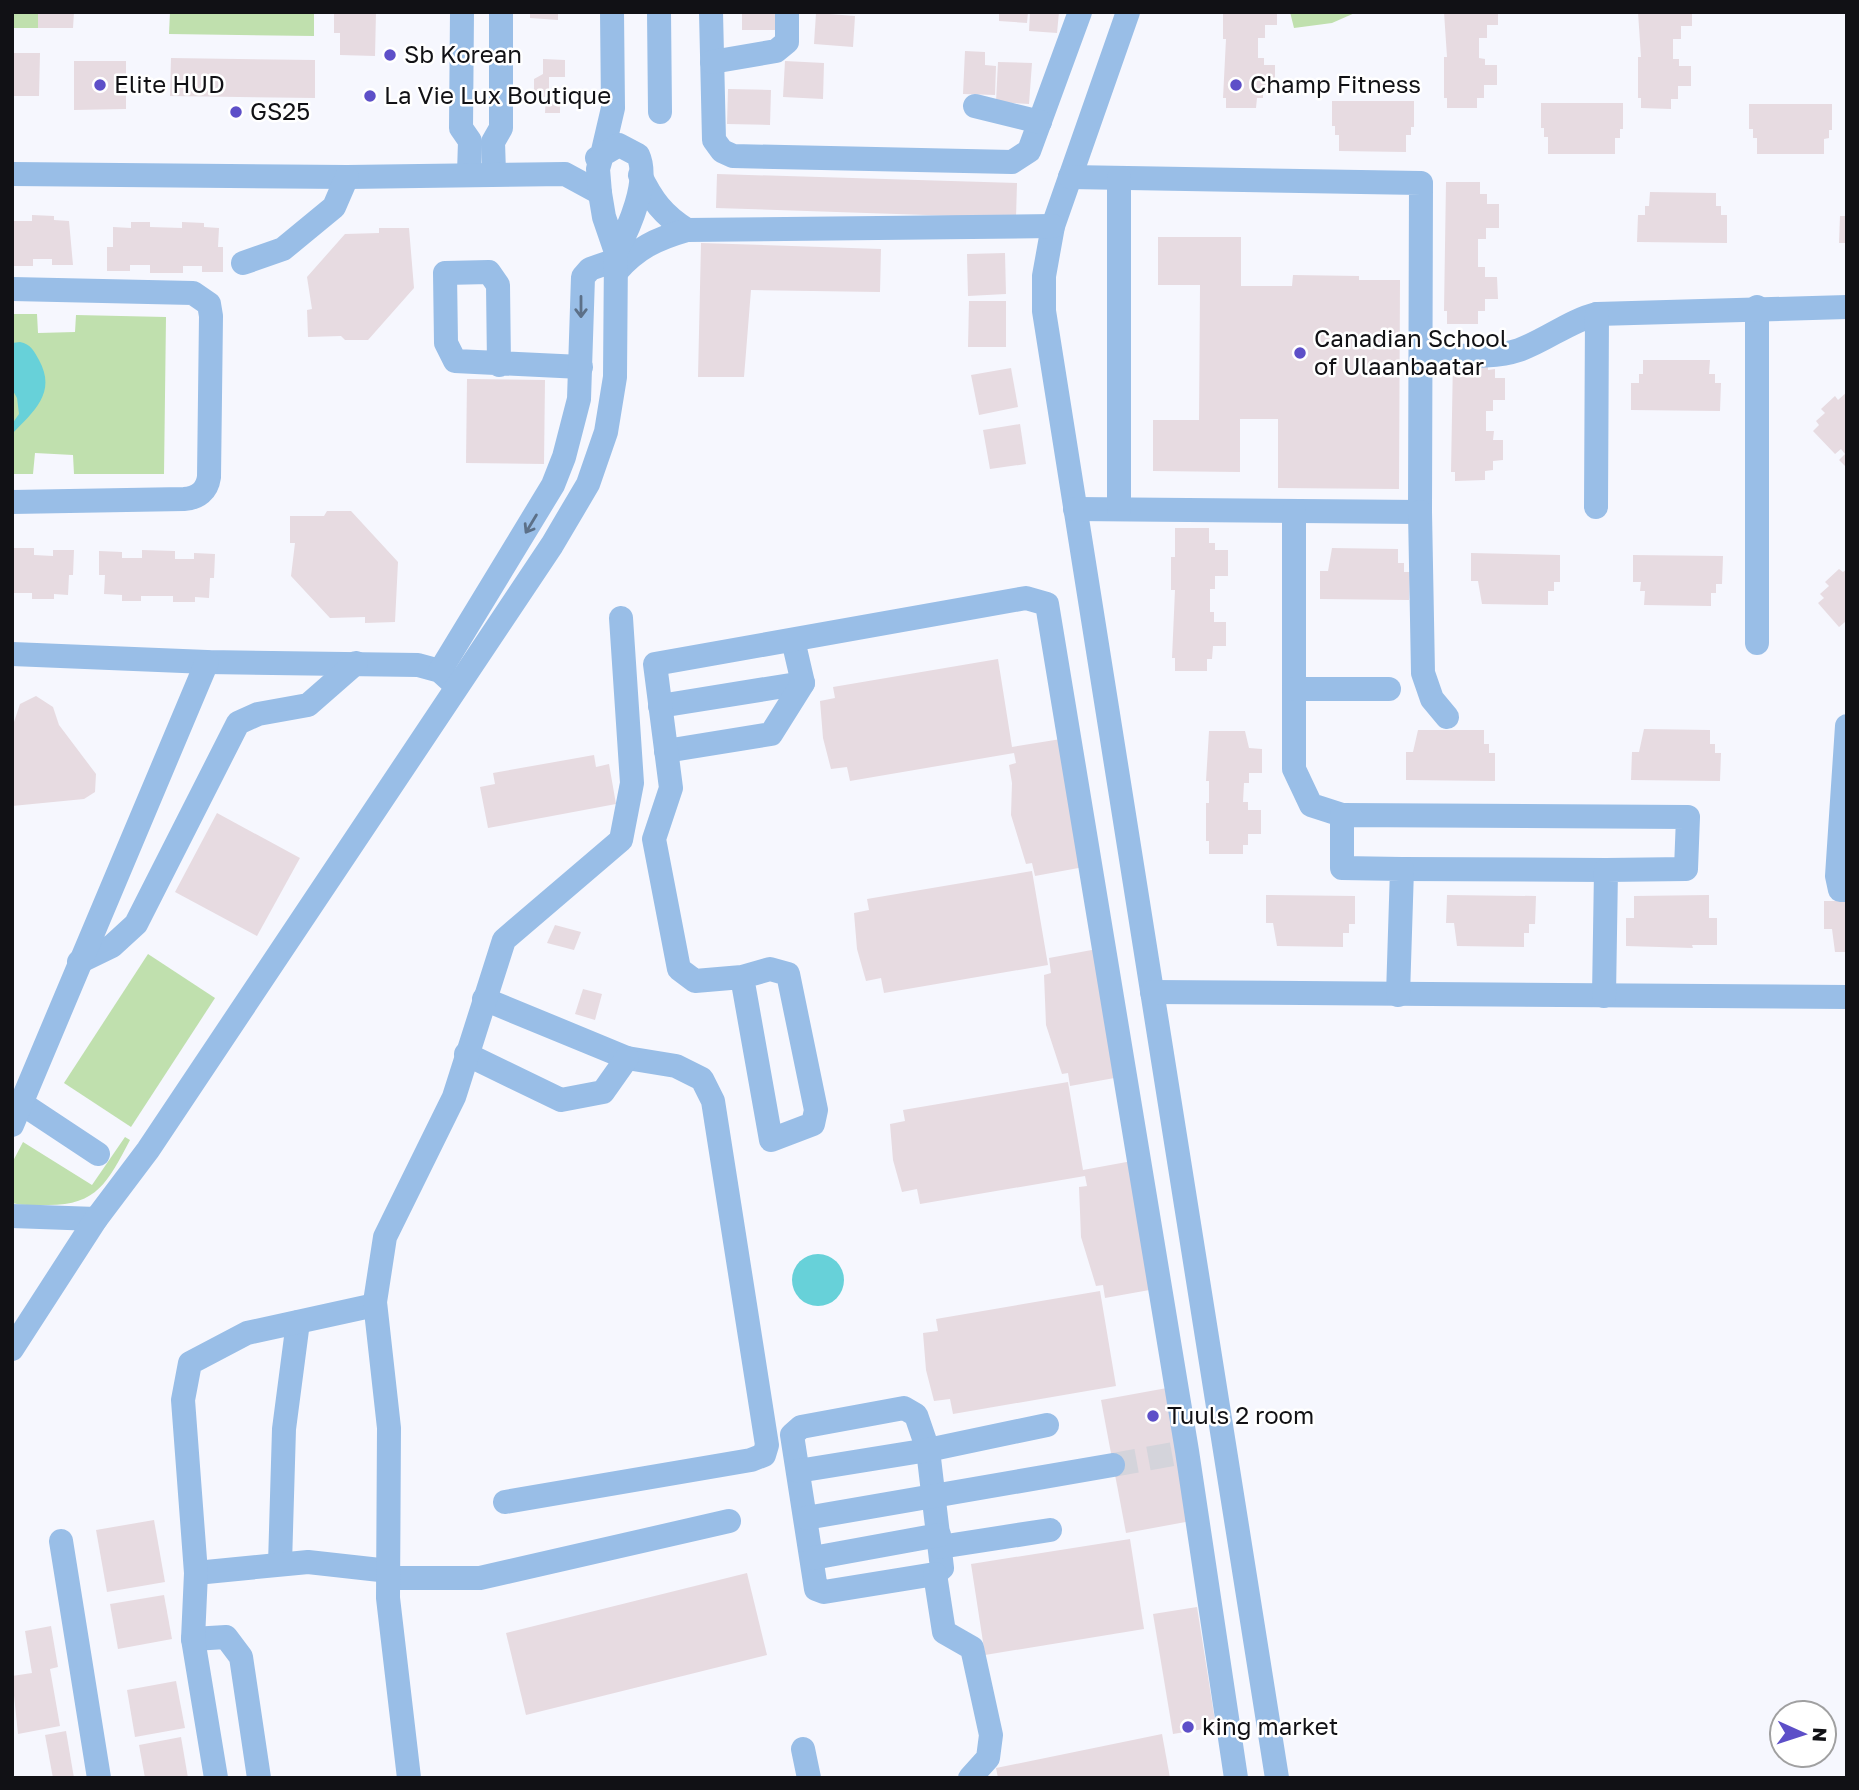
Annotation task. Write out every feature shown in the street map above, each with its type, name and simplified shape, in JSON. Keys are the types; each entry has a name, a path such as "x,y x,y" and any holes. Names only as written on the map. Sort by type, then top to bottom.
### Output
{"street":[{"path":"462,12 461,128 470,141 481,173"},
{"path":"481,173 501,128 502,12"},
{"path":"447,678 552,545 588,484 606,432 615,377 616,261 604,217 598,169 613,108 612,12"},
{"path":"659,12 660,112"},
{"path":"711,12 714,140 722,151 733,156 1012,162 1029,150 1080,12"},
{"path":"712,62 776,51 787,43 787,12"},
{"path":"1128,12 1053,226 1044,276 1044,311 1278,1778"},
{"path":"975,106 1040,122"},
{"path":"613,108 641,161 632,222 616,261"},
{"path":"565,174 620,145 633,150"},
{"path":"12,174 347,177 481,173 565,174 600,192"},
{"path":"640,175 653,201 668,218 687,230"},
{"path":"243,262 283,248 334,207 347,177"},
{"path":"1070,177 1421,183 1420,512 1423,673 1432,699 1447,717"},
{"path":"1119,178 1119,509"},
{"path":"604,217 617,228 632,222"},
{"path":"12,1349 96,1219 148,1150 447,678 553,485 574,423 581,367 583,277 590,269 631,255 651,241 687,230 1053,226"},
{"path":"12,289 193,293 209,304 211,316 209,477 203,492 193,499 12,502"},
{"path":"1421,355 1516,351 1549,338 1578,319 1597,314 1757,307 1847,307"},
{"path":"1757,307 1757,643"},
{"path":"1596,507 1597,314"},
{"path":"499,365 581,367"},
{"path":"1075,509 1420,512"},
{"path":"1294,511 1294,769 1311,805 1342,815 1688,817 1686,869 1342,868 1342,815"},
{"path":"742,977 771,1140 813,1124 816,1110 788,974 770,969 742,977 695,981 679,969 654,839 671,788 655,664 1026,598 1048,604 1236,1778"},
{"path":"409,1778 388,1598 389,1428 375,1305 385,1237 454,1097 504,940 621,840 632,783 621,618"},
{"path":"666,751 771,734 803,683 793,640"},
{"path":"12,654 207,662 418,665 447,678"},
{"path":"97,1154 17,1114 207,662"},
{"path":"79,962 112,946 136,924 238,723 258,714 308,705 356,663"},
{"path":"660,706 803,683"},
{"path":"1294,689 1389,689"},
{"path":"1847,726 1837,876 1840,890 1847,890"},
{"path":"1398,995 1402,869"},
{"path":"1604,996 1606,870"},
{"path":"1152,992 1847,997"},
{"path":"484,999 627,1058 676,1066 702,1079 713,1101 767,1445 764,1455 751,1461 505,1502"},
{"path":"467,1054 561,1100 603,1092 627,1058"},
{"path":"12,1216 96,1219"},
{"path":"216,1778 192,1639 196,1573 183,1400 190,1363 247,1333 375,1305"},
{"path":"280,1564 284,1429 298,1322"},
{"path":"904,1408 916,1415 928,1450 942,1568 935,1574 824,1592 816,1589 798,1471 792,1435 802,1427 904,1408"},
{"path":"798,1471 928,1450 1047,1425"},
{"path":"1183,1452 1225,1446"},
{"path":"806,1518 1113,1465"},
{"path":"196,1573 308,1562 388,1574 480,1578 729,1521"},
{"path":"813,1558 1050,1530"},
{"path":"61,1541 99,1778"},
{"path":"935,1574 944,1632 972,1648 991,1735 988,1758 970,1778"},
{"path":"192,1639 226,1637 241,1657 259,1778"},
{"path":"803,1749 809,1778"}],"green space":[{"path":"12,12 40,12 40,28 12,28"},
{"path":"170,12 314,12 314,36 169,34"},
{"path":"1290,12 1357,12 1332,23 1294,28"},
{"path":"12,314 37,314 38,333 75,332 76,315 166,317 164,474 74,474 73,455 35,453 33,474 12,474"},
{"path":"148,954 215,998 131,1127 64,1083"},
{"path":"125,1137 130,1140 107,1180 89,1196 63,1204 12,1203 12,1163 23,1142 92,1185"}],"water":[{"path":"20,342 30,346 35,354 44,372 45,382 44,392 35,409 12,434 12,424 19,414 17,398 12,389 12,343"},
{"path":"818,1254 828,1256 836,1262 842,1270 842,1290 836,1298 828,1304 818,1306 808,1304 800,1298 794,1290 792,1280 794,1270 800,1262 808,1256"}],"building":[{"path":"38,12 74,12 73,28 38,28"},
{"path":"334,12 376,12 375,56 340,55 340,33 334,33"},
{"path":"530,12 558,12 558,20 530,18"},
{"path":"742,12 776,12 776,30 742,30"},
{"path":"999,12 1028,12 1027,23 999,21"},
{"path":"1030,12 1059,12 1057,33 1029,31"},
{"path":"1223,12 1277,12 1277,25 1265,25 1265,38 1258,38 1258,58 1264,58 1264,65 1275,65 1275,85 1263,85 1263,98 1257,98 1256,108 1226,108 1226,98 1223,98 1226,39 1223,39"},
{"path":"1444,12 1498,12 1498,25 1487,25 1487,38 1479,38 1479,58 1485,59 1485,65 1497,65 1497,85 1484,85 1484,98 1477,98 1477,108 1447,108 1447,98 1444,98 1444,57 1447,57"},
{"path":"1638,12 1692,12 1692,26 1681,26 1681,39 1673,39 1673,59 1679,59 1679,66 1691,66 1691,86 1678,86 1678,99 1671,99 1671,109 1641,108 1641,98 1638,98 1638,57 1641,57"},
{"path":"816,13 855,16 853,47 814,44"},
{"path":"965,51 985,52 985,65 996,66 995,95 963,94"},
{"path":"12,53 40,53 39,96 12,96"},
{"path":"171,58 315,60 315,98 170,96"},
{"path":"543,59 565,60 565,77 549,77 549,100 560,100 560,113 545,113 546,97 534,97 534,79 543,74"},
{"name":"Elite HUD","path":"74,61 126,61 126,109 74,110"},
{"path":"785,61 824,63 823,99 783,97"},
{"path":"998,62 1032,63 1029,104 996,102"},
{"path":"728,89 771,90 770,125 727,124"},
{"path":"1332,101 1414,101 1414,127 1411,127 1411,135 1406,135 1406,152 1339,151 1339,135 1335,135 1335,126 1332,126"},
{"path":"1541,103 1623,103 1623,129 1620,129 1620,138 1615,138 1615,154 1548,154 1548,137 1544,137 1544,128 1541,128"},
{"path":"1749,104 1832,104 1832,130 1829,130 1829,138 1824,139 1824,154 1757,154 1757,138 1753,138 1753,129 1749,129"},
{"path":"717,174 1017,183 1016,218 716,208"},
{"path":"1446,182 1480,182 1480,194 1487,194 1487,204 1499,204 1499,228 1486,228 1486,239 1478,239 1478,267 1485,267 1485,277 1497,277 1498,299 1485,299 1485,311 1478,311 1478,324 1447,324 1447,311 1444,311"},
{"path":"1650,192 1716,193 1716,206 1721,206 1721,215 1727,215 1727,243 1637,242 1638,215 1645,215"},
{"path":"32,215 54,216 54,220 69,221 73,265 52,265 52,259 33,259 33,266 12,266 12,221 32,221"},
{"path":"1840,216 1847,216 1847,243 1839,243"},
{"path":"131,222 150,222 150,227 182,228 182,222 204,223 204,227 219,228 218,247 223,247 223,272 202,272 202,266 183,266 183,273 150,273 150,265 130,265 130,271 107,271 107,247 113,247 113,227 131,228"},
{"path":"379,228 409,228 414,288 368,340 345,340 341,336 308,337 307,310 312,309 307,277 345,234 379,233"},
{"name":"Canadian School of Ulaanbaatar","path":"1158,237 1241,237 1241,286 1292,286 1293,275 1400,280 1399,489 1278,488 1278,419 1240,419 1240,472 1153,471 1153,420 1199,420 1200,285 1158,285"},
{"path":"701,243 881,249 880,292 751,290 744,377 698,377"},
{"path":"1005,253 1006,294 968,296 967,254"},
{"path":"969,301 1006,301 1006,347 968,347"},
{"path":"1488,357 1488,370 1495,369 1495,378 1505,378 1505,400 1493,400 1493,411 1486,411 1486,431 1494,431 1493,440 1503,440 1503,460 1493,461 1493,470 1485,471 1485,480 1455,481 1455,472 1451,472 1453,358"},
{"path":"1643,360 1710,360 1709,374 1715,374 1715,383 1721,383 1720,411 1631,410 1631,383 1639,383 1639,374 1643,374"},
{"path":"1011,368 1018,407 979,415 971,375"},
{"path":"467,379 545,380 544,464 466,463"},
{"path":"1847,392 1847,468 1839,460 1845,454 1841,449 1835,454 1813,431 1819,425 1816,421 1825,413 1821,409 1835,396 1838,400"},
{"path":"1020,424 1026,464 990,469 983,430"},
{"path":"327,511 351,511 398,562 395,622 365,623 365,617 330,618 291,576 295,543 290,543 290,516 324,516"},
{"path":"1175,528 1209,528 1209,543 1215,543 1215,550 1228,550 1228,576 1215,576 1215,589 1210,589 1210,612 1214,612 1214,622 1226,622 1226,646 1213,646 1212,659 1207,659 1207,671 1175,671 1175,658 1172,658 1175,590 1171,590 1171,557 1175,557"},
{"path":"12,548 34,548 34,555 53,556 53,550 74,550 73,575 69,575 68,595 54,594 54,599 32,599 32,593 12,593"},
{"path":"1332,548 1398,549 1398,563 1404,563 1404,572 1410,572 1409,600 1320,599 1320,571 1328,571"},
{"path":"142,550 175,551 175,559 194,559 194,553 215,554 214,578 210,578 209,598 195,597 195,602 173,602 173,596 141,596 141,601 122,601 122,595 104,594 105,575 99,575 99,551 122,552 122,558 142,558"},
{"path":"1471,553 1560,555 1560,582 1554,582 1554,591 1548,591 1548,605 1482,604 1478,581 1471,581"},
{"path":"1633,555 1723,556 1722,584 1716,584 1716,593 1711,593 1711,606 1644,605 1645,591 1640,591 1641,582 1633,582"},
{"path":"1839,569 1843,572 1847,569 1847,624 1845,622 1839,627 1818,603 1824,598 1820,594 1829,586 1825,582"},
{"path":"998,659 1012,747 1061,739 1084,867 1035,876 1032,863 1026,864 1011,815 1012,783 1009,765 1016,763 1014,753 850,781 847,767 831,769 823,738 820,701 835,698 833,687"},
{"path":"36,696 53,707 59,725 96,774 95,792 84,799 12,806 12,728 20,704"},
{"path":"1644,729 1710,730 1710,744 1715,744 1715,753 1721,753 1720,781 1631,780 1632,752 1639,752"},
{"path":"1418,730 1484,730 1484,744 1489,744 1489,753 1495,753 1495,781 1406,780 1406,752 1413,752"},
{"path":"1209,731 1245,731 1249,748 1262,749 1262,773 1249,773 1249,783 1244,783 1243,802 1248,802 1248,810 1261,810 1261,834 1248,834 1248,845 1243,845 1243,854 1209,854 1209,841 1206,841 1206,803 1209,803 1209,781 1206,781"},
{"path":"594,755 596,767 609,764 616,804 488,828 480,787 495,784 493,773"},
{"path":"217,813 300,858 257,936 175,892"},
{"path":"1032,871 1048,965 884,993 881,978 866,981 857,949 854,913 869,910 867,899"},
{"path":"1266,895 1355,896 1355,924 1349,924 1349,933 1343,933 1343,947 1277,946 1273,923 1266,923"},
{"path":"1447,895 1536,896 1535,924 1529,924 1529,933 1524,933 1524,947 1457,946 1454,923 1446,923"},
{"path":"1709,895 1709,918 1717,918 1717,945 1692,945 1693,948 1626,946 1626,918 1634,918 1634,896"},
{"path":"1824,901 1847,901 1847,952 1835,952 1832,929 1824,929"},
{"path":"555,925 581,932 574,950 547,943"},
{"path":"1097,949 1120,1077 1070,1086 1068,1073 1062,1074 1046,1025 1044,975 1051,973 1049,958"},
{"path":"583,989 602,994 595,1020 575,1014"},
{"path":"1068,1082 1083,1170 1132,1161 1155,1289 1105,1298 1103,1285 1096,1286 1081,1237 1079,1187 1087,1186 1085,1176 920,1204 917,1189 902,1192 893,1160 890,1124 905,1121 903,1110"},
{"path":"1100,1291 1116,1386 953,1414 950,1399 934,1401 926,1370 923,1333 938,1331 936,1319"},
{"path":"1167,1388 1191,1521 1126,1533 1101,1400"},
{"path":"154,1520 165,1582 107,1592 96,1530"},
{"path":"1130,1539 1144,1629 985,1655 971,1564"},
{"path":"747,1573 767,1655 526,1715 506,1633"},
{"path":"164,1595 172,1639 118,1649 110,1604"},
{"path":"1197,1607 1216,1727 1173,1734 1153,1614"},
{"path":"51,1626 58,1667 50,1669 60,1726 18,1734 12,1676 32,1673 25,1631"},
{"path":"176,1681 185,1728 135,1737 127,1690"},
{"path":"66,1731 74,1778 53,1778 45,1735"},
{"path":"1162,1734 1170,1778 998,1778 996,1768"},
{"path":"181,1737 188,1778 145,1778 139,1745"}],"tunnel":[{"path":"1113,1465 1179,1453"}],"place":[{"name":"Sb Korean","path":"390,55"},
{"name":"Elite HUD","path":"100,85"},
{"name":"Champ Fitness","path":"1236,85"},
{"name":"La Vie Lux Boutique","path":"370,96"},
{"name":"GS25","path":"236,112"},
{"name":"Canadian School of Ulaanbaatar","path":"1300,353"},
{"name":"Tuuls 2 room","path":"1153,1416"},
{"name":"king market","path":"1188,1727"}]}
